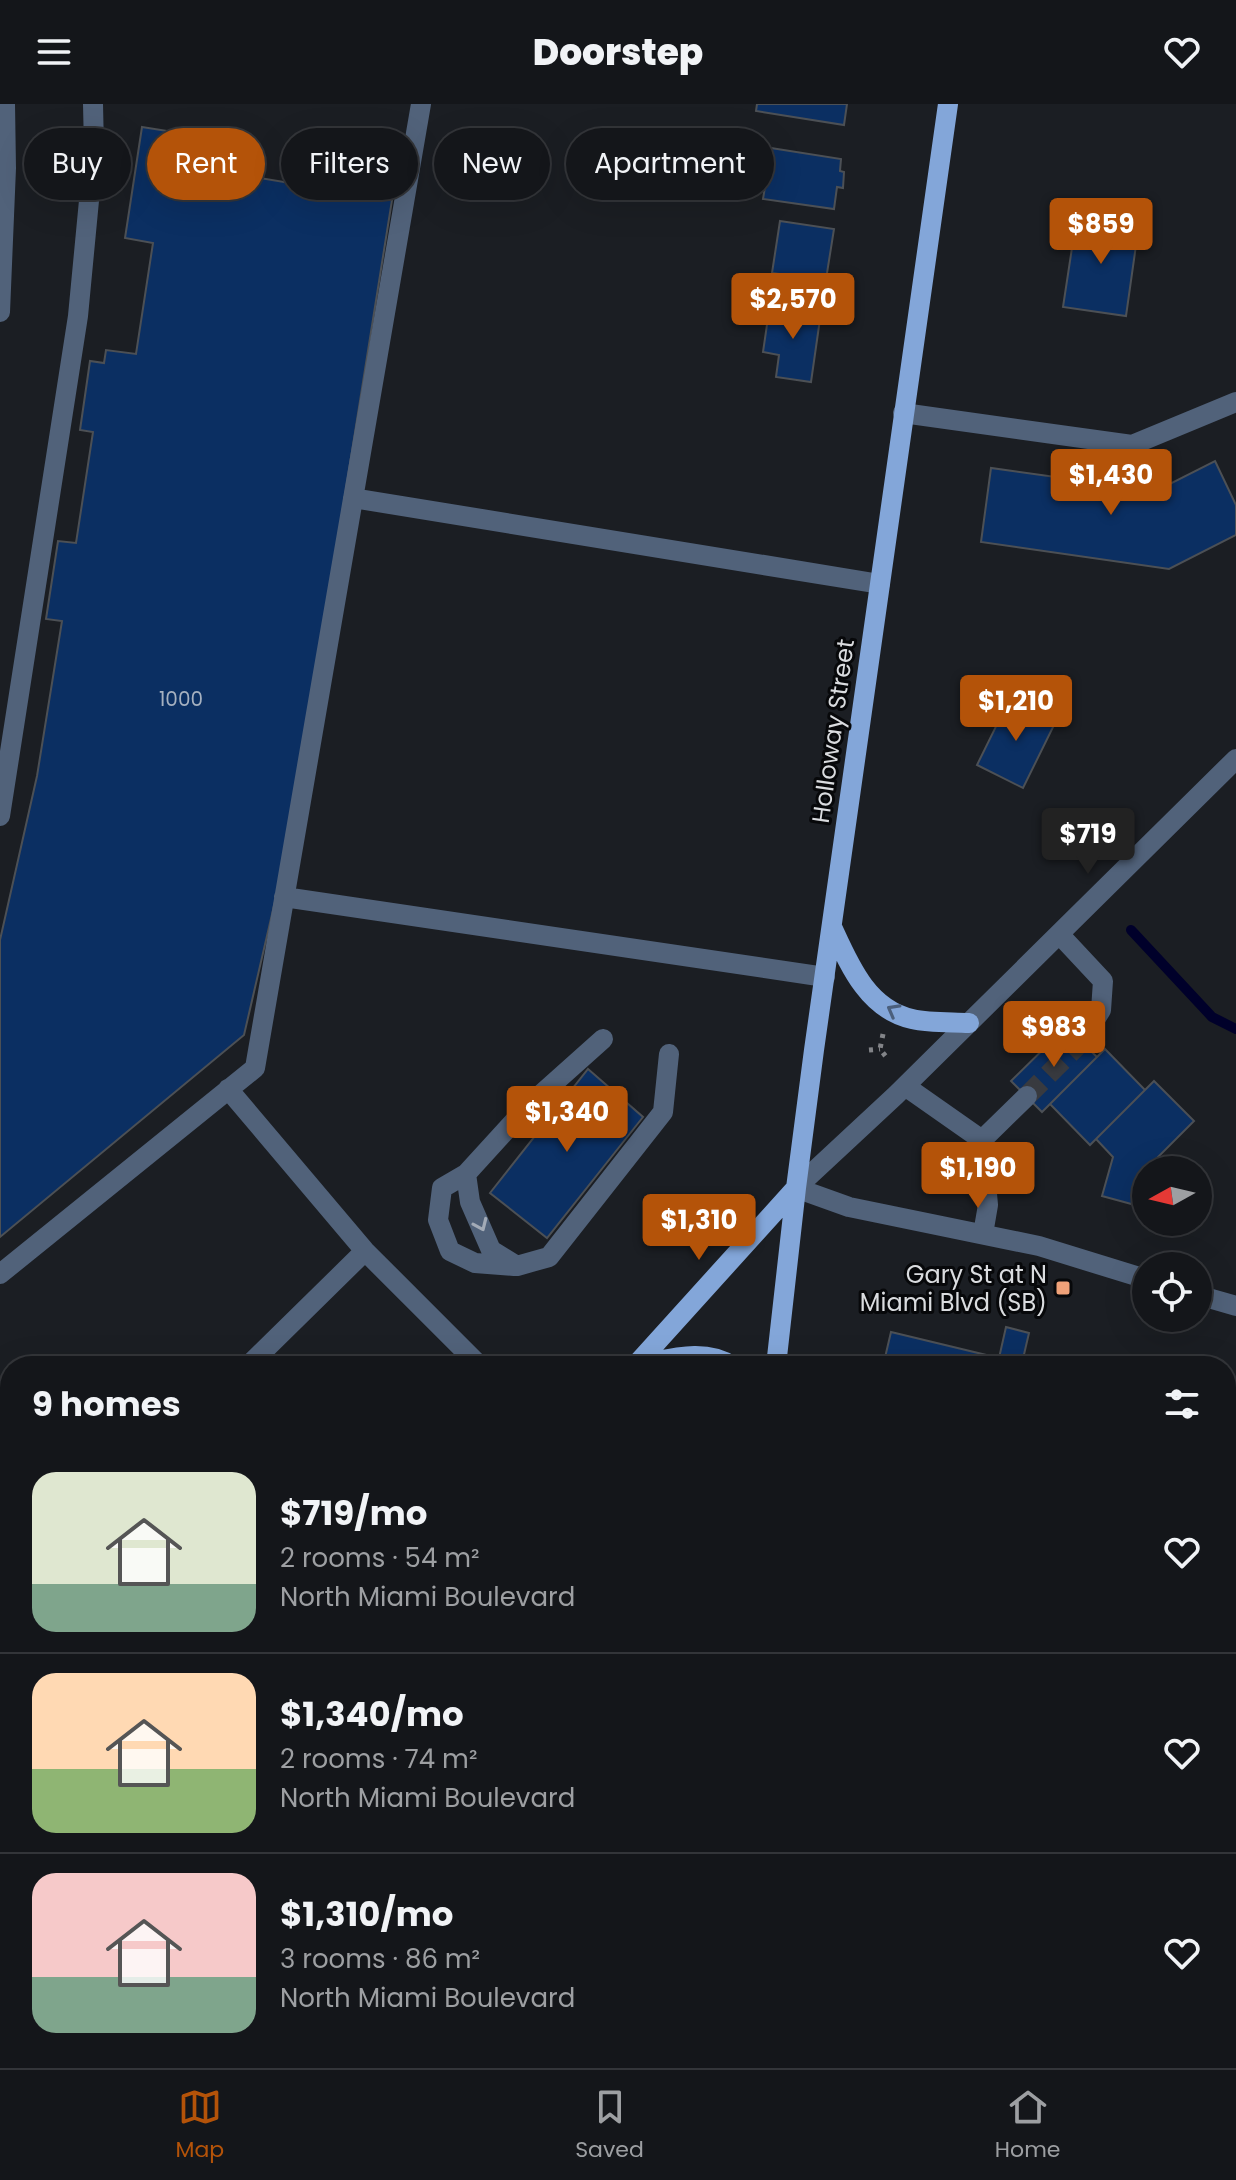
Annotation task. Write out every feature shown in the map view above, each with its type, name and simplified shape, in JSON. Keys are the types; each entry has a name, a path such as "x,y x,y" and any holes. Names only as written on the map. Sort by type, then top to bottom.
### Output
{"main road":[{"name":"Holloway Street","path":"777,1356 796,1188 948,104"},
{"path":"832,927 849,964 876,1000 893,1012 914,1019 969,1023"},
{"path":"644,1356 796,1188"}],"street":[{"path":"0,312 6,168 5,104"},
{"path":"0,816 78,316 94,148 93,104"},
{"path":"0,1274 255,1068 421,104"},
{"path":"903,413 1132,445 1236,402"},
{"path":"353,498 880,584"},
{"path":"1132,1275 1039,1246 849,1207 796,1188 1060,935 1236,759"},
{"path":"284,897 825,977"},
{"path":"1060,935 1103,981 1101,1010 1081,1042"},
{"path":"603,1039 528,1106 466,1174 442,1188 438,1220 450,1251 475,1263 517,1266 549,1257 663,1112 669,1054"},
{"path":"905,1086 982,1140 988,1205 983,1234"},
{"path":"228,1089 365,1251 470,1356"},
{"path":"982,1140 1027,1096"},
{"path":"466,1174 470,1202 491,1250 517,1266"},
{"path":"258,1356 365,1251"},
{"path":"1212,1299 1236,1306"}],"path":[{"path":"869,1050 880,1049 887,1058"}],"building":[{"path":"757,104 847,104 844,125 756,111"},
{"path":"142,127 148,128 147,200 265,200 265,179 281,182 281,200 392,200 292,828 244,1035 0,1237 0,940 37,776 62,621 46,619 58,541 76,543 93,432 80,430 90,361 104,363 106,350 136,354 153,243 125,238"},
{"path":"774,148 841,159 843,188 837,187 834,209 770,200 774,200"},
{"path":"1077,215 1139,224 1126,316 1063,307"},
{"path":"780,221 834,229 824,292 793,286 795,276 772,273"},
{"path":"770,304 821,312 811,382 776,377 779,355 763,352"},
{"path":"1215,461 1236,505 1236,535 1169,569 981,542 991,468 1156,491"},
{"path":"1010,698 1056,721 1023,788 977,765"},
{"path":"1066,1027 1097,1057 1042,1112 1011,1081"},
{"path":"1105,1049 1145,1090 1090,1145 1050,1104"},
{"path":"588,1069 643,1117 547,1238 490,1193"},
{"path":"1154,1081 1194,1121 1159,1156 1132,1156 1132,1204 1102,1196 1113,1157 1096,1139"},
{"path":"1006,1327 1029,1333 1024,1356 999,1356"},
{"path":"891,1332 991,1356 885,1356"}],"waterway":[{"path":"1131,930 1212,1017 1236,1029"}],"tunnel":[{"path":"1027,1096 1081,1042"}],"place":[{"name":"Gary St at N Miami Blvd (SB)","path":"1063,1288"}]}
